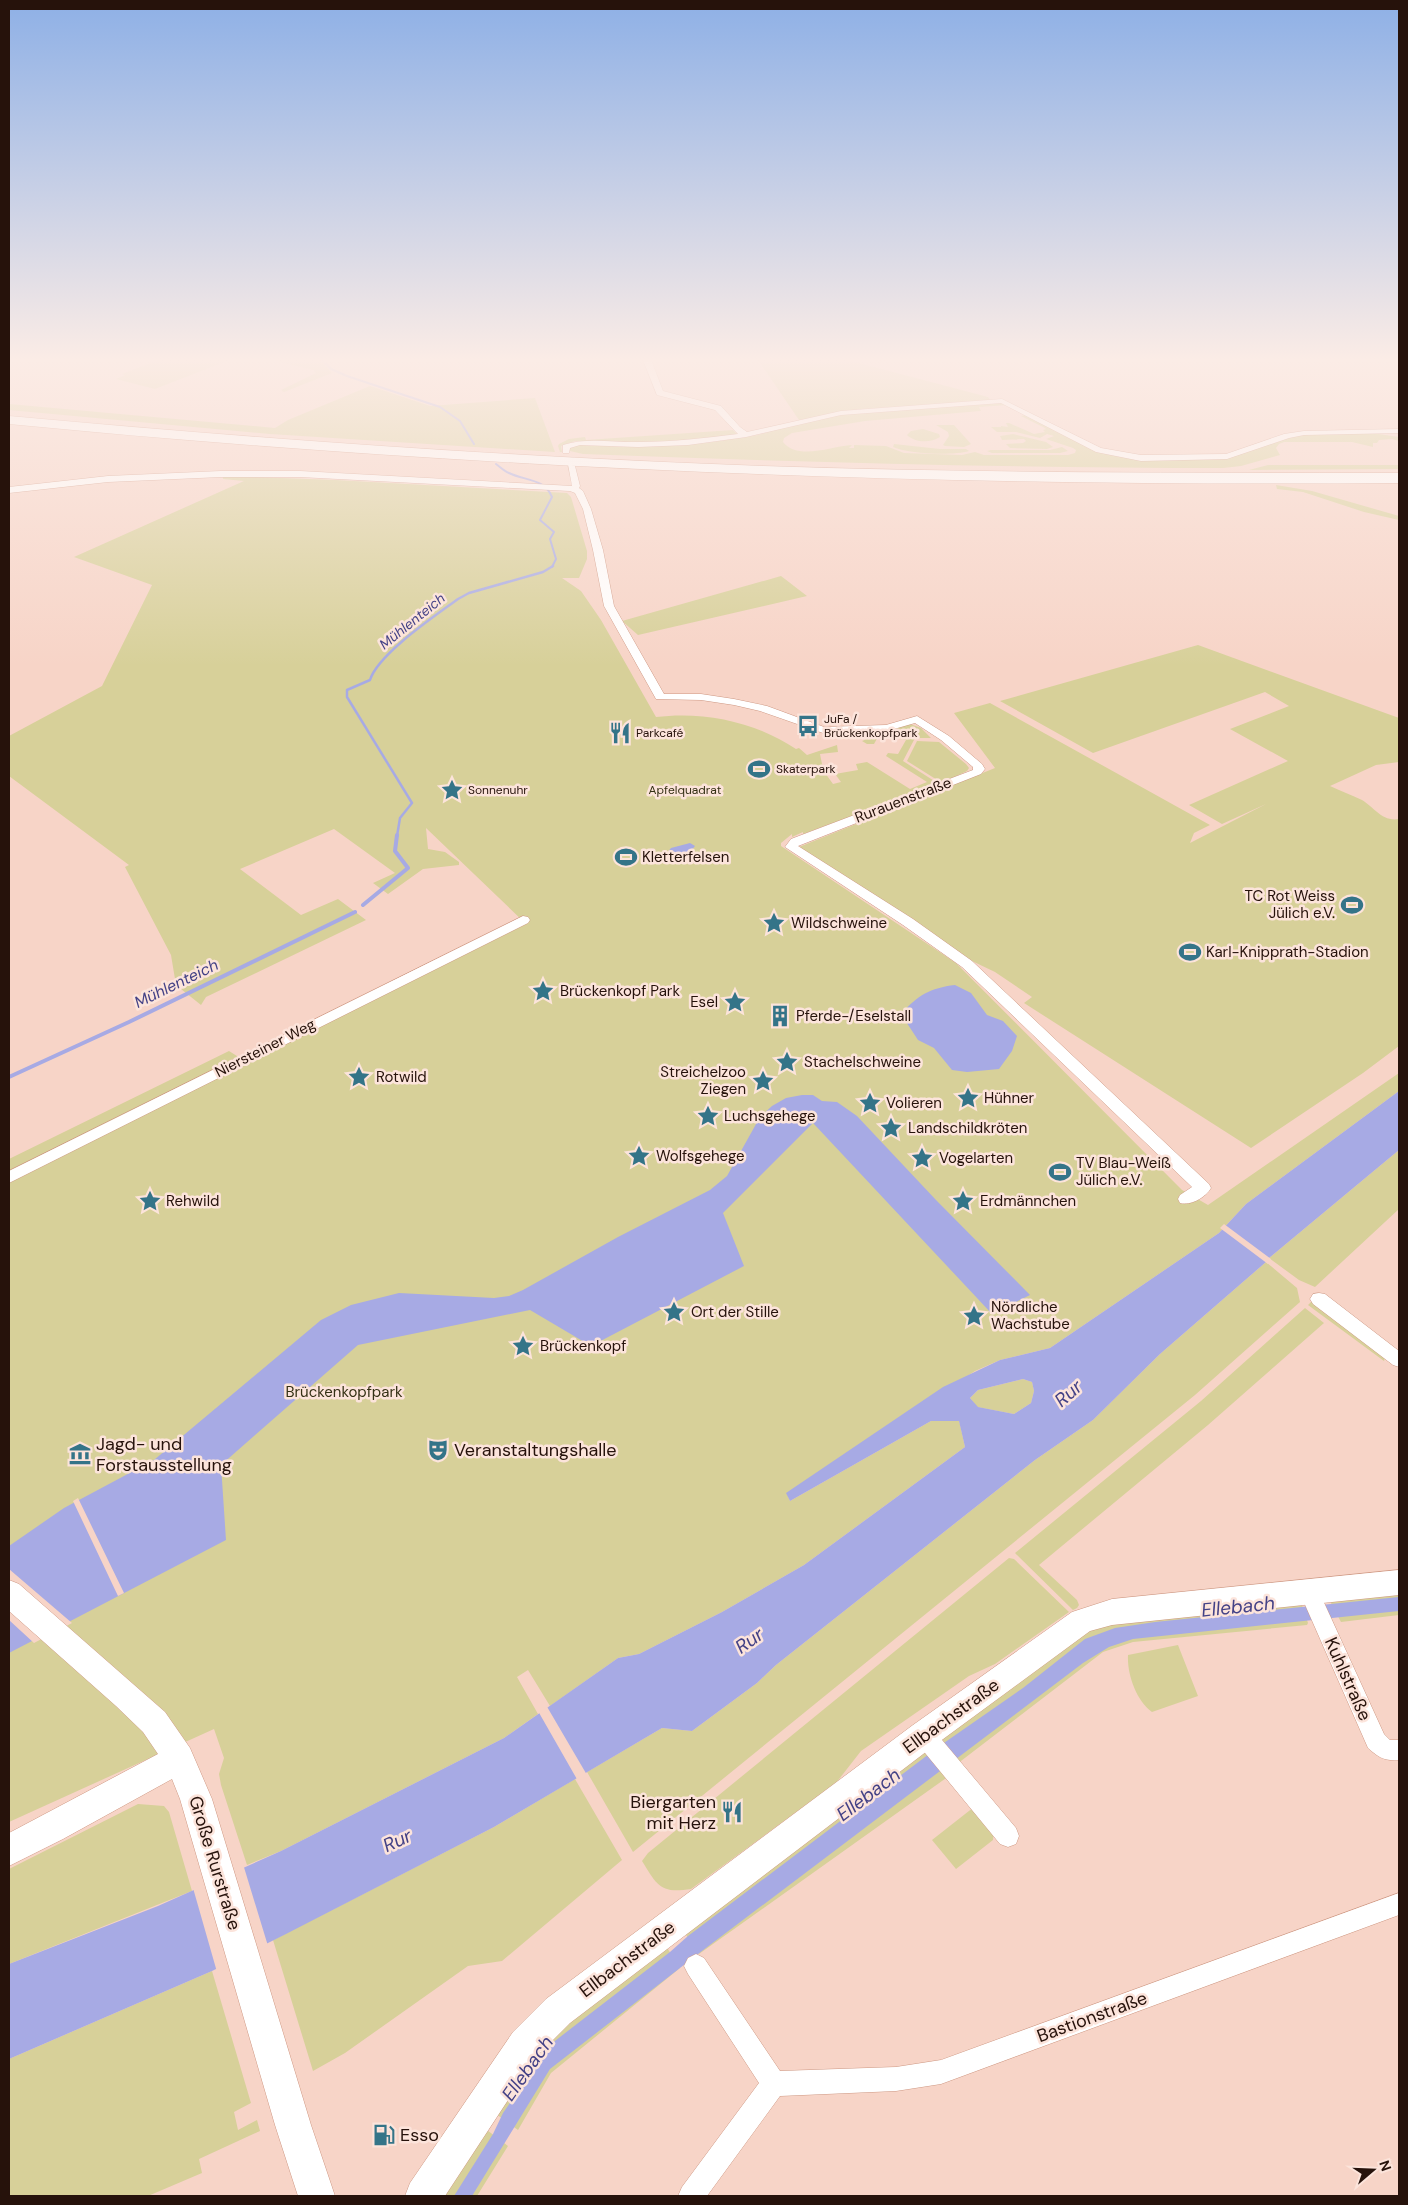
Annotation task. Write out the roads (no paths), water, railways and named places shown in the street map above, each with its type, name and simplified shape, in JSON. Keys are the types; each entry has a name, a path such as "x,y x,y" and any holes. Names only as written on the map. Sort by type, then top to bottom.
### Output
{"highway":[{"path":"553,460 672,467 992,476 1399,478"},
{"path":"659,460 768,465 1163,472 1399,472"},
{"path":"1163,472 1242,469"},
{"path":"1217,478 1275,483"}],"main road":[{"name":"Ellbachstraße","path":"423,2196 525,2044 540,2026 928,1740 1082,1621 1112,1612 1316,1607 1399,1582"},
{"name":"Große Rurstraße","path":"9,1593 128,1696 150,1719 184,1768 274,2063 317,2196"},
{"path":"9,1850 52,1828 184,1768"}],"street":[{"name":"Rurauenstraße","path":"571,466 576,486 574,489 579,491 587,509 598,550 609,606 660,696 701,697 763,708 823,730 887,728 918,719 945,738 978,766 977,772 814,834 795,842 791,847 908,922 967,964 1203,1188 1186,1199"},
{"path":"9,490 116,478 221,474 300,474 574,489"},
{"name":"Niersteiner Weg","path":"9,1178 522,920"},
{"path":"1319,1300 1399,1360"},
{"name":"Kuhlstraße","path":"1316,1607 1376,1741 1386,1750 1399,1750"},
{"path":"928,1740 1008,1836"},
{"name":"Bastionstraße","path":"774,2084 896,2079 941,2072 1399,1904"},
{"path":"691,2196 774,2084 696,1966"}],"water":[{"path":"690,843 695,846 687,856 673,857 667,853 671,848"},
{"path":"955,985 971,993 987,1015 1003,1021 1017,1036 1012,1051 999,1069 967,1072 952,1070 934,1048 918,1040 901,1014 919,997 931,990"},
{"name":"Rur","path":"1399,1091 1399,1150 1269,1258 1160,1354 1093,1420 1035,1460 776,1665 757,1683 692,1731 662,1728 494,1827 286,1934 212,1971 9,2059 9,1964 158,1906 281,1851 504,1738 618,1658 639,1654 722,1612 804,1565 965,1447 959,1421 931,1421 790,1501 786,1493 943,1387 1000,1360 1050,1348 1219,1233 1246,1204","holes":["1023,1379 1032,1382 1034,1391 1031,1403 1014,1414 978,1407 970,1398 978,1390"]},
{"path":"813,1095 822,1101 837,1102 857,1116 936,1200 1030,1295 992,1314 813,1123 723,1213 744,1266 591,1346 530,1310 358,1345 221,1465 226,1540 9,1653 9,1546 64,1508 154,1460 321,1320 351,1305 399,1293 494,1298 509,1296 523,1290 618,1237 710,1190 727,1176 760,1117 772,1106 786,1098"},
{"path":"1399,1597 1399,1611 1133,1639 1109,1647 1083,1663 698,1954 550,2069 472,2196 454,2196 493,2134 503,2113 551,2044 688,1936 941,1745 1023,1688 1085,1639 1115,1628 1155,1622"}],"waterway":[{"name":"Mühlenteich","path":"496,464 515,476 539,483 549,491 552,497 540,520 554,532 550,539 556,559 552,566"},
{"name":"Mühlenteich","path":"397,836 400,818 412,803 347,697 347,690 370,680 375,670 395,647 458,599 469,593 543,572 552,566"},
{"name":"Mühlenteich","path":"363,905 408,868 395,851 397,835"},
{"name":"Mühlenteich","path":"9,1077 129,1022 355,912"}],"place":[{"name":"JuFa / Brückenkopfpark","path":"808,726"},
{"name":"Parkcafé","path":"620,733"},
{"name":"Skaterpark","path":"759,769"},
{"name":"Sonnenuhr","path":"452,790"},
{"name":"Kletterfelsen","path":"626,857"},
{"name":"TC Rot Weiss Jülich e.V.","path":"1352,905"},
{"name":"Wildschweine","path":"774,923"},
{"name":"Karl-Knipprath-Stadion","path":"1190,952"},
{"name":"Brückenkopf Park","path":"543,991"},
{"name":"Esel","path":"735,1002"},
{"name":"Pferde-/Eselstall","path":"780,1016"},
{"name":"Stachelschweine","path":"787,1062"},
{"name":"Rotwild","path":"359,1077"},
{"name":"Streichelzoo Ziegen","path":"763,1081"},
{"name":"Hühner","path":"968,1098"},
{"name":"Volieren","path":"870,1103"},
{"name":"Luchsgehege","path":"708,1116"},
{"name":"Landschildkröten","path":"891,1128"},
{"name":"Wolfsgehege","path":"639,1156"},
{"name":"Vogelarten","path":"922,1158"},
{"name":"TV Blau-Weiß Jülich e.V.","path":"1060,1172"},
{"name":"Rehwild","path":"150,1201"},
{"name":"Erdmännchen","path":"963,1201"},
{"name":"Ort der Stille","path":"674,1312"},
{"name":"Nördliche Wachstube","path":"974,1316"},
{"name":"Brückenkopf","path":"523,1346"},
{"name":"Veranstaltungshalle","path":"438,1450"},
{"name":"Jagd- und Forstausstellung","path":"80,1454"},
{"name":"Biergarten mit Herz","path":"732,1812"},
{"name":"Esso","path":"384,2135"}],"park label":[{"name":"Apfelquadrat","path":"685,790"},
{"name":"Brückenkopfpark","path":"344,1392"}],"water label":[{"name":"Ellebach","path":"1238,1606"},
{"name":"Ellebach","path":"868,1794"},
{"name":"Ellebach","path":"527,2068"}]}
